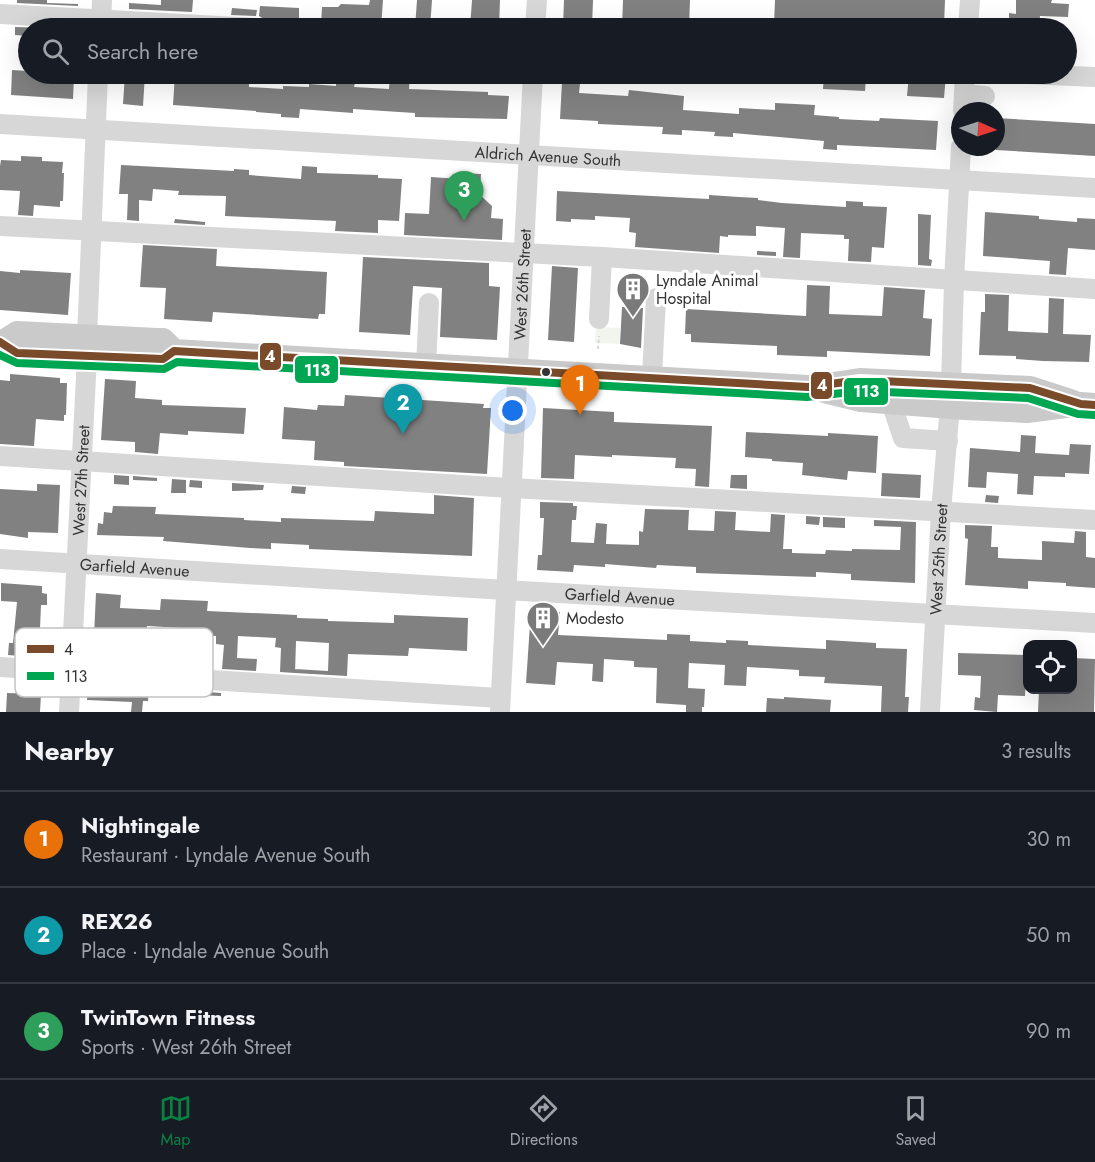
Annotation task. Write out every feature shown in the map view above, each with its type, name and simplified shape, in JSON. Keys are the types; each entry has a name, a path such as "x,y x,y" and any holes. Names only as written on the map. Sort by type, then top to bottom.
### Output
{"main road":[{"path":"2,342 17,333 87,347 163,340 174,351 808,387 861,400 891,402 1029,388 1088,405"},
{"path":"808,387 860,380 951,395"}],"street":[{"path":"536,18 537,0"},
{"path":"969,18 970,0"},
{"path":"0,14 127,18"},
{"path":"1077,76 1095,77"},
{"name":"West 27th Street","path":"73,628 97,84"},
{"name":"West 26th Street","path":"500,705 532,84"},
{"path":"963,102 964,84"},
{"path":"966,102 985,96"},
{"name":"Aldrich Avenue South","path":"0,124 1095,188"},
{"name":"West 25th Street","path":"930,712 941,511 951,395 960,156"},
{"path":"0,226 523,255 602,257 1095,290"},
{"path":"599,319 602,257"},
{"path":"652,377 656,298"},
{"path":"426,366 429,303"},
{"path":"891,402 903,438 948,441"},
{"path":"0,456 511,488 1095,520"},
{"name":"Garfield Avenue","path":"0,559 1095,623"},
{"path":"0,667 15,668"},
{"path":"213,682 500,705"},
{"name":"West 27th Street","path":"69,712 70,697"}],"shaded area":[{"path":"596,327 620,328 620,344 595,343"}],"building":[{"path":"17,0 47,0 47,3 78,4 78,6 17,3"},
{"path":"161,0 193,0 192,12 129,9 129,3 161,5"},
{"path":"370,0 383,0 382,18 321,18 322,7 338,7 341,4 369,5"},
{"path":"417,0 432,0 431,18 416,18"},
{"path":"472,0 500,0 499,18 471,18"},
{"path":"564,0 593,0 592,18 563,18"},
{"path":"623,0 690,0 689,18 622,18"},
{"path":"775,0 945,0 944,18 774,18"},
{"path":"1016,0 1052,0 1051,3 1069,4 1068,17 1009,18 1009,13 1016,14"},
{"path":"260,6 299,8 299,18 262,18 259,16"},
{"path":"232,8 257,10 256,16 231,15"},
{"path":"15,27 18,27 18,35 15,35"},
{"path":"12,70 18,70 18,84 74,84 73,99 11,95"},
{"path":"124,84 144,84 143,106 123,104"},
{"path":"174,84 249,84 249,87 283,89 283,86 309,87 309,84 336,86 336,84 355,84 354,87 389,89 389,84 409,84 409,89 488,92 488,95 509,96 507,119 415,117 415,113 353,109 353,113 300,109 299,118 281,117 281,114 256,111 173,105"},
{"path":"562,84 580,84 579,93 628,96 629,90 684,96 683,110 739,114 739,108 775,110 775,103 815,105 814,115 839,117 839,119 879,121 880,118 938,121 936,150 837,145 837,150 823,149 824,141 733,133 733,137 714,136 715,132 682,130 682,135 662,134 663,127 598,124 598,121 560,119"},
{"path":"823,84 866,84 865,91 823,89"},
{"path":"908,84 945,84 944,98 907,96"},
{"path":"1005,119 1095,124 1095,156 1005,151"},
{"path":"21,156 42,157 42,161 63,162 63,201 60,201 60,207 34,205 33,216 18,215 20,191 0,190 0,166 1,160 21,161"},
{"path":"121,165 249,170 249,175 301,179 302,166 317,167 317,173 378,175 378,178 402,179 399,221 378,220 378,233 335,231 336,221 225,216 226,196 178,195 179,191 153,189 152,201 139,200 139,221 127,220 128,194 119,194"},
{"path":"460,173 481,174 480,195 492,206 491,218 503,219 502,240 404,235 405,213 429,214 431,177 460,179"},
{"path":"557,191 709,199 709,195 846,207 846,201 863,202 863,206 887,207 884,248 872,247 871,262 848,261 849,239 844,239 844,235 801,233 800,258 783,257 785,228 756,226 756,236 720,236 719,253 635,247 636,233 629,232 630,218 595,216 595,220 556,221"},
{"path":"985,212 1039,216 1039,219 1077,222 1077,218 1095,219 1095,250 1068,248 1066,275 1049,274 1050,261 983,256"},
{"path":"918,214 931,215 929,259 932,260 931,266 918,265"},
{"path":"175,219 205,222 205,225 174,223"},
{"path":"143,245 217,249 216,266 327,272 325,314 319,314 318,319 213,312 212,322 164,319 166,288 140,287"},
{"path":"757,251 776,252 776,256 757,255"},
{"path":"363,257 489,263 489,286 500,287 497,340 440,337 442,288 413,286 410,335 359,332"},
{"path":"552,266 578,268 574,342 548,340"},
{"path":"20,270 71,273 68,315 0,310 0,271 20,273"},
{"path":"807,285 830,286 829,314 882,316 884,287 925,290 923,318 932,319 930,356 827,351 827,357 777,355 777,346 691,342 691,334 685,334 686,309 806,316"},
{"path":"985,294 1009,295 1008,331 1048,333 1049,298 1064,299 1063,334 1091,335 1089,362 1043,361 1016,359 1016,356 979,355 981,312 985,312"},
{"name":"Lyndale Animal Hospital","path":"622,307 643,308 641,348 620,344"},
{"path":"10,374 60,378 60,383 67,383 64,421 36,419 34,446 0,444 0,380 10,381"},
{"path":"105,379 136,381 135,398 162,400 162,405 246,408 244,434 188,431 188,435 160,433 158,454 135,452 135,442 101,440"},
{"path":"345,395 484,404 483,408 491,408 487,474 344,466 344,462 314,460 315,441 282,439 284,407 317,410 318,405 344,406"},
{"path":"543,408 614,412 614,422 712,426 709,487 695,486 696,469 675,468 676,458 575,455 574,479 541,478"},
{"path":"746,432 878,436 876,473 848,471 847,480 802,475 803,463 745,457"},
{"path":"1021,435 1036,436 1035,453 1069,455 1070,444 1091,445 1089,474 1065,473 1065,477 1034,476 1033,495 1017,494 1018,474 987,472 986,488 968,487 970,448 1020,452"},
{"path":"882,473 921,475 920,498 881,496"},
{"path":"114,475 129,476 129,485 114,484"},
{"path":"731,475 747,475 747,489 730,488"},
{"path":"133,476 157,478 157,481 133,480"},
{"path":"172,479 186,480 186,493 171,493"},
{"path":"190,480 202,481 202,488 189,487"},
{"path":"232,483 264,485 263,490 232,491"},
{"path":"37,484 60,485 58,533 28,532 28,538 0,534 0,489 37,491"},
{"path":"292,486 306,487 305,494 291,493"},
{"path":"434,495 474,498 472,556 309,549 309,545 271,543 271,549 250,548 163,541 164,537 97,535 98,523 103,524 104,512 112,513 113,506 156,507 155,514 244,518 244,520 281,522 281,518 374,521 375,511 434,514"},
{"path":"986,495 999,496 998,503 985,502"},
{"path":"540,502 573,503 573,506 577,506 576,520 572,520 571,542 594,543 596,523 607,524 606,544 639,545 639,531 643,532 645,509 689,510 688,530 714,531 715,511 736,512 735,530 770,532 771,514 785,515 783,549 792,549 792,553 825,554 826,550 852,551 852,549 900,550 901,527 874,526 874,520 916,522 915,583 851,580 851,574 816,572 816,577 696,573 696,567 657,565 656,568 605,564 605,567 574,565 573,572 537,570 538,555 542,555 544,518 540,518"},
{"path":"806,516 820,517 819,525 806,524"},
{"path":"823,517 845,518 845,528 823,527"},
{"path":"965,525 992,526 991,547 998,547 998,558 1042,560 1042,541 1074,543 1075,531 1086,532 1086,557 1095,558 1095,588 1066,586 1066,583 1028,581 1028,589 965,585 968,539 965,538"},
{"path":"1,583 42,586 42,593 47,594 47,605 41,605 40,628 15,628 15,656 8,655 9,643 13,643 17,602 1,601"},
{"path":"96,593 121,595 120,608 160,610 161,599 208,601 207,611 297,615 297,618 328,619 328,621 394,623 394,615 468,618 467,651 409,648 408,656 348,654 347,676 280,672 281,648 275,647 276,638 238,636 237,658 257,659 256,671 222,669 224,645 216,644 213,628 147,626 147,628 94,628","holes":["296,641 329,643 328,671 295,669"]},
{"path":"531,610 560,612 558,635 667,640 667,634 690,635 690,641 726,643 726,640 748,641 748,645 826,649 826,640 876,643 876,648 907,649 905,697 909,697 908,712 881,712 882,686 824,683 825,677 799,676 799,670 747,667 746,686 724,685 725,665 689,663 688,688 705,689 702,712 686,712 686,705 656,703 657,668 634,667 634,661 604,659 603,682 592,681 593,664 557,662 555,685 526,683"},
{"path":"958,653 1023,655 1023,694 1025,696 998,695 997,712 974,710 975,697 980,698 981,676 958,675"},
{"path":"1077,658 1095,659 1094,712 1038,712 1039,694 1077,694"},
{"path":"213,692 221,693 221,696 213,696"},
{"path":"7,693 15,693 15,697 41,697 40,712 6,712"},
{"path":"87,697 148,697 148,701 143,701 142,712 131,712 132,702 87,700"},
{"path":"784,697 831,700 830,712 766,712 767,698 784,699"}],"transit line":[{"name":"4","path":"0,342 17,353 163,359 174,351 808,387 860,380 1030,388 1081,404 1095,405"},
{"name":"113","path":"0,355 17,363 164,369 177,362 807,397 860,391 1028,398 1078,414 1094,415"}],"place":[{"name":"TwinTown Fitness","path":"464,221"},
{"name":"Lyndale Animal Hospital","path":"633,318"},
{"name":"Nightingale","path":"580,415"},
{"name":"REX26","path":"403,434"},
{"name":"Modesto","path":"543,647"}]}
